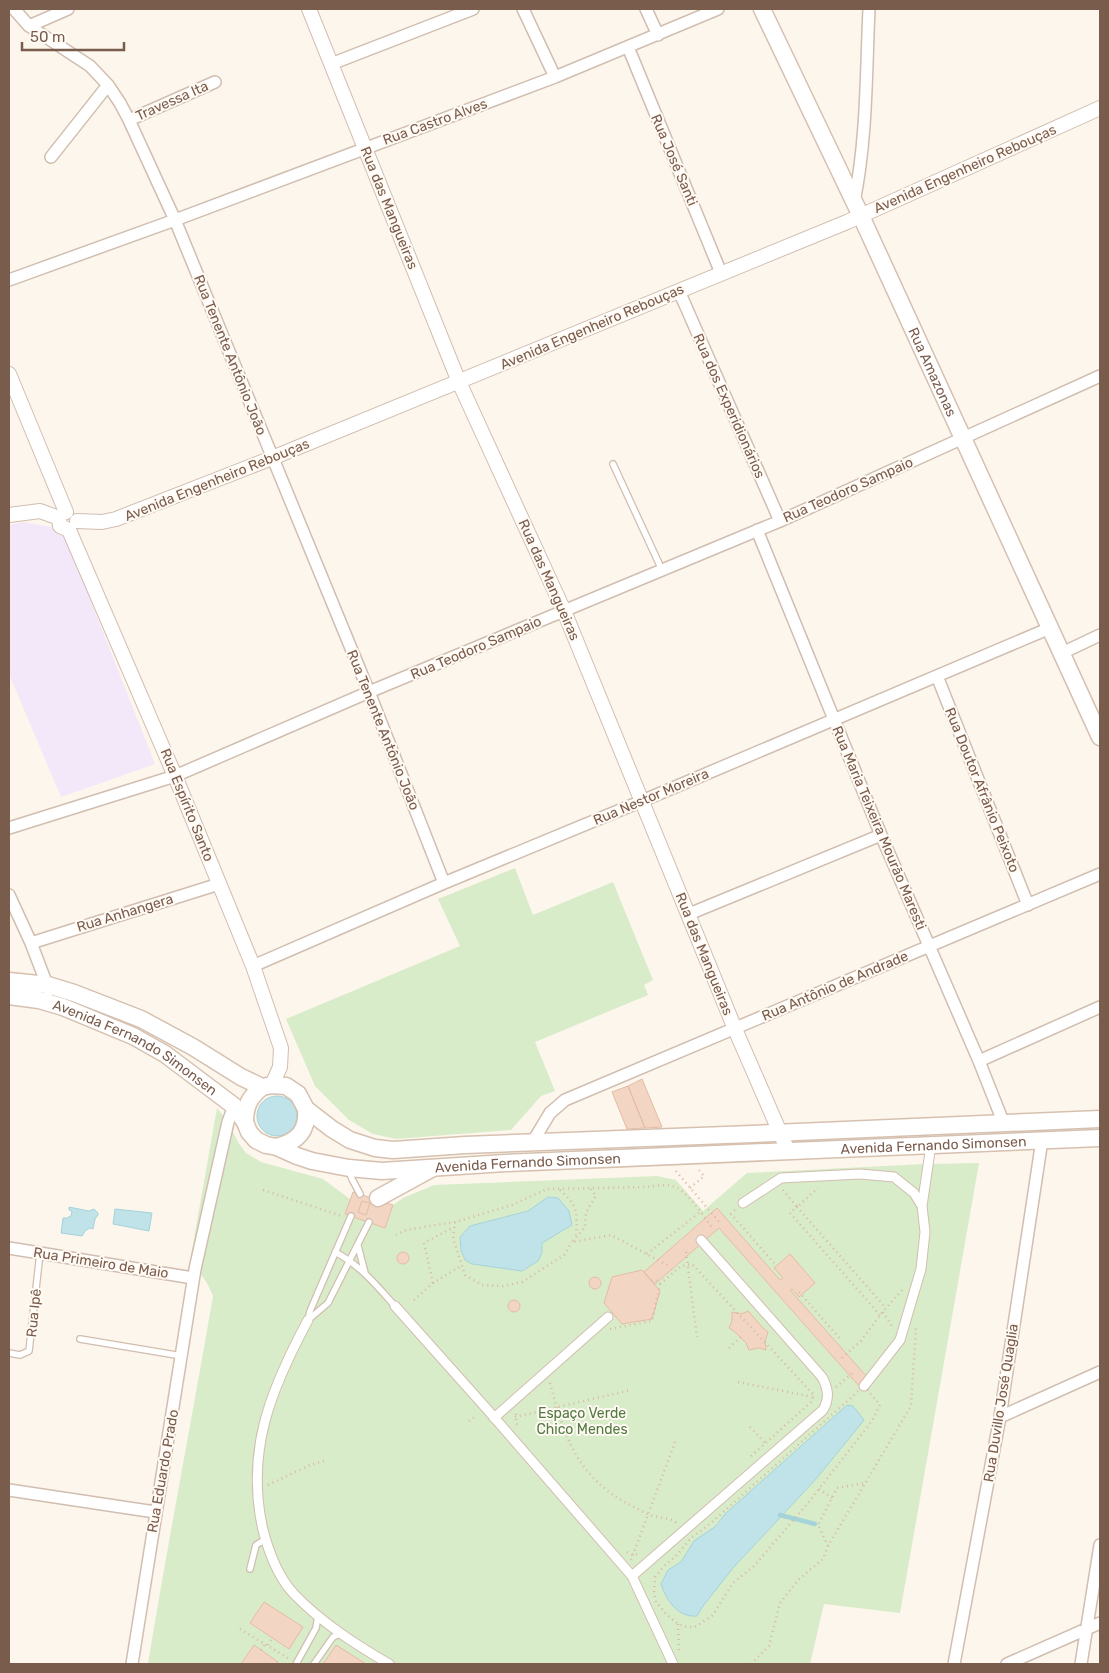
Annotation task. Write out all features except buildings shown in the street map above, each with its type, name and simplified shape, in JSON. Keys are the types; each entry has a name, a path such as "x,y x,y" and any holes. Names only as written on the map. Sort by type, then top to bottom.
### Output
{"main road":[{"name":"Rua Amazonas","path":"762,9 858,209 1100,737"},
{"name":"Avenida Fernando Simonsen","path":"9,981 48,985 141,1019 193,1047 241,1078 267,1086 286,1086 298,1094 306,1109 332,1129 350,1140 376,1148 393,1150 465,1144 532,1143 1100,1119"},
{"name":"Avenida Fernando Simonsen","path":"9,996 39,1000 70,1009 133,1036 197,1077 234,1106 245,1122 249,1132 256,1140 304,1159 349,1168 382,1171 671,1156 1100,1138"},
{"path":"245,1122 245,1111 248,1101 267,1086"},
{"path":"277,1147 290,1143 302,1133 307,1119 306,1109"},
{"path":"378,1199 432,1168"}],"street":[{"name":"Rua Tenente Antônio João","path":"14,9 30,26 90,66 108,85 120,103 176,220 369,692 444,883"},
{"path":"30,26 68,9"},
{"name":"Rua das Mangueiras","path":"309,9 459,382 564,611 735,1028 788,1151"},
{"path":"331,64 473,9"},
{"path":"523,9 555,78"},
{"path":"646,9 658,35"},
{"name":"Rua Castro Alves","path":"9,280 176,220 555,78 718,9"},
{"path":"858,209 869,9"},
{"name":"Rua José Santi","path":"628,47 721,273"},
{"name":"Travessa Ita","path":"128,120 215,82"},
{"path":"51,157 108,85"},
{"name":"Avenida Engenheiro Rebouças","path":"9,514 40,511 68,520 95,522 116,520 679,291 858,209 1100,108"},
{"name":"Rua dos Experidionários","path":"679,291 780,520"},
{"name":"Rua Espírito Santo","path":"9,374 253,966 281,1048 280,1067 267,1086"},
{"name":"Rua Teodoro Sampaio","path":"9,828 175,776 369,692 757,530 1100,376"},
{"name":"Rua Maria Teixeira Mourão Maresti","path":"757,530 881,835 979,1061 1004,1124"},
{"name":"Rua Nestor Moreira","path":"253,966 444,883 1050,628"},
{"path":"1062,653 1100,635"},
{"name":"Rua Doutor Afrânio Peixoto","path":"937,676 1028,905"},
{"path":"689,914 881,835"},
{"name":"Rua Antônio de Andrade","path":"532,1143 550,1113 565,1100 1100,874"},
{"name":"Rua Anhangera","path":"32,943 219,884"},
{"path":"9,895 32,943 54,1005"},
{"path":"979,1061 1100,1007"},
{"name":"Rua Eduardo Prado","path":"132,1664 194,1278 228,1122 234,1106"},
{"name":"Rua Duvillo José Quaglia","path":"954,1664 1000,1417 1042,1140"},
{"path":"864,1386 900,1340 921,1269 925,1232 922,1206 931,1145"},
{"path":"743,1203 780,1178 860,1174 894,1177 914,1193 922,1206"},
{"path":"632,1576 823,1410 828,1400 827,1386 822,1377 701,1240"},
{"name":"Rua Primeiro de Maio","path":"9,1248 194,1278"},
{"path":"395,1306 632,1576 673,1664"},
{"path":"308,1320 281,1374 266,1413 256,1468 260,1517 271,1555 293,1593 340,1634 389,1664"},
{"path":"494,1418 608,1322"},
{"path":"1000,1417 1100,1372"},
{"path":"9,1490 155,1512"},
{"path":"1081,1664 1100,1545"},
{"path":"1007,1664 1100,1623"}],"lane":[{"path":"613,464 662,570"},
{"path":"349,1168 352,1179 360,1194"},
{"path":"308,1320 348,1216"},
{"path":"308,1320 328,1303 370,1222"},
{"path":"358,1246 365,1273"},
{"path":"335,1252 350,1260 365,1273 395,1306"},
{"name":"Rua Ipê","path":"9,1353 20,1355 30,1351 40,1253"},
{"path":"80,1339 182,1356"},
{"path":"250,1569 256,1546 266,1539"},
{"path":"298,1664 316,1628 318,1616"},
{"path":"314,1664 333,1637 340,1634"}],"path":[{"path":"671,1156 671,1166 720,1223"},
{"path":"690,1188 704,1176 694,1164"},
{"path":"832,1176 790,1212 880,1315"},
{"path":"775,1182 886,1308"},
{"path":"396,1235 406,1230 455,1222 512,1205 547,1189 672,1186 681,1189 713,1229"},
{"path":"455,1222 453,1238 466,1276 482,1285 502,1286 522,1282 564,1255 585,1227 586,1212 596,1196 591,1188"},
{"path":"559,1189 575,1206 578,1216 576,1237"},
{"path":"265,1194 263,1190 348,1216"},
{"path":"325,1214 330,1211"},
{"path":"648,1254 700,1212"},
{"path":"731,1214 774,1263"},
{"path":"433,1283 424,1244 454,1227"},
{"path":"572,1242 611,1235 669,1266"},
{"path":"686,1252 696,1336"},
{"path":"608,1322 610,1330 652,1321 660,1284 681,1266 692,1264 698,1268 813,1390 815,1397"},
{"path":"414,1300 433,1283 461,1266"},
{"path":"654,1278 660,1284"},
{"path":"842,1358 862,1341 880,1315 904,1289"},
{"path":"800,1292 842,1341"},
{"path":"752,1664 769,1646 780,1603 799,1579 823,1559 828,1546 911,1406 916,1329"},
{"path":"729,1348 741,1337"},
{"path":"828,1395 854,1371"},
{"path":"543,1389 557,1377"},
{"path":"548,1379 569,1445 590,1474 608,1490 648,1514 677,1524 683,1516"},
{"path":"738,1382 815,1397"},
{"path":"515,1417 631,1390"},
{"path":"743,1463 766,1445 815,1397"},
{"path":"716,1518 691,1538 656,1577 654,1593 656,1602 678,1624 687,1627 695,1627 713,1615 734,1583 767,1552 820,1489 872,1421 880,1405"},
{"path":"517,1412 515,1417 519,1428"},
{"path":"750,1427 766,1445"},
{"path":"631,1559 675,1442"},
{"path":"262,1487 310,1465 324,1461"},
{"path":"828,1546 818,1525 837,1488 865,1483"},
{"path":"820,1489 832,1498"},
{"path":"626,1551 633,1555 642,1554"},
{"path":"678,1624 679,1653"},
{"path":"240,1628 290,1659"},
{"path":"261,1650 272,1638"}],"shaded area":[{"path":"22,522 52,527 62,534 70,548 155,764 61,797 9,674 9,525"}],"green space":[{"path":"515,868 533,915 613,882 653,980 644,985 648,995 535,1042 555,1091 541,1096 511,1130 396,1139 373,1134 349,1120 315,1086 286,1019 460,946 438,899"},
{"name":"Espaço Verde Chico Mendes","path":"217,1108 228,1122 246,1153 261,1162 323,1179 350,1199 345,1214 385,1228 393,1205 403,1198 434,1185 657,1176 676,1180 703,1211 747,1173 925,1164 931,1175 933,1164 979,1163 900,1613 824,1604 810,1664 148,1664 213,1296 204,1278 189,1267"}],"water":[{"path":"277,1096 291,1102 297,1116 291,1130 277,1136 263,1130 257,1116 263,1102"},
{"path":"548,1197 558,1198 569,1211 572,1225 542,1243 542,1253 538,1261 522,1271 472,1264 465,1260 461,1250 460,1237 470,1226 528,1211"},
{"path":"69,1207 89,1211 94,1209 98,1215 93,1229 90,1228 85,1231 82,1236 61,1233 63,1218 71,1216 72,1211 69,1210"},
{"path":"115,1209 152,1213 149,1231 113,1224"},
{"path":"847,1405 853,1406 864,1420 816,1479 733,1568 697,1616 684,1614 674,1607 666,1596 661,1584 668,1570 681,1562 694,1541 716,1526 725,1514"}],"waterway":[{"path":"780,1515 815,1524"}]}
